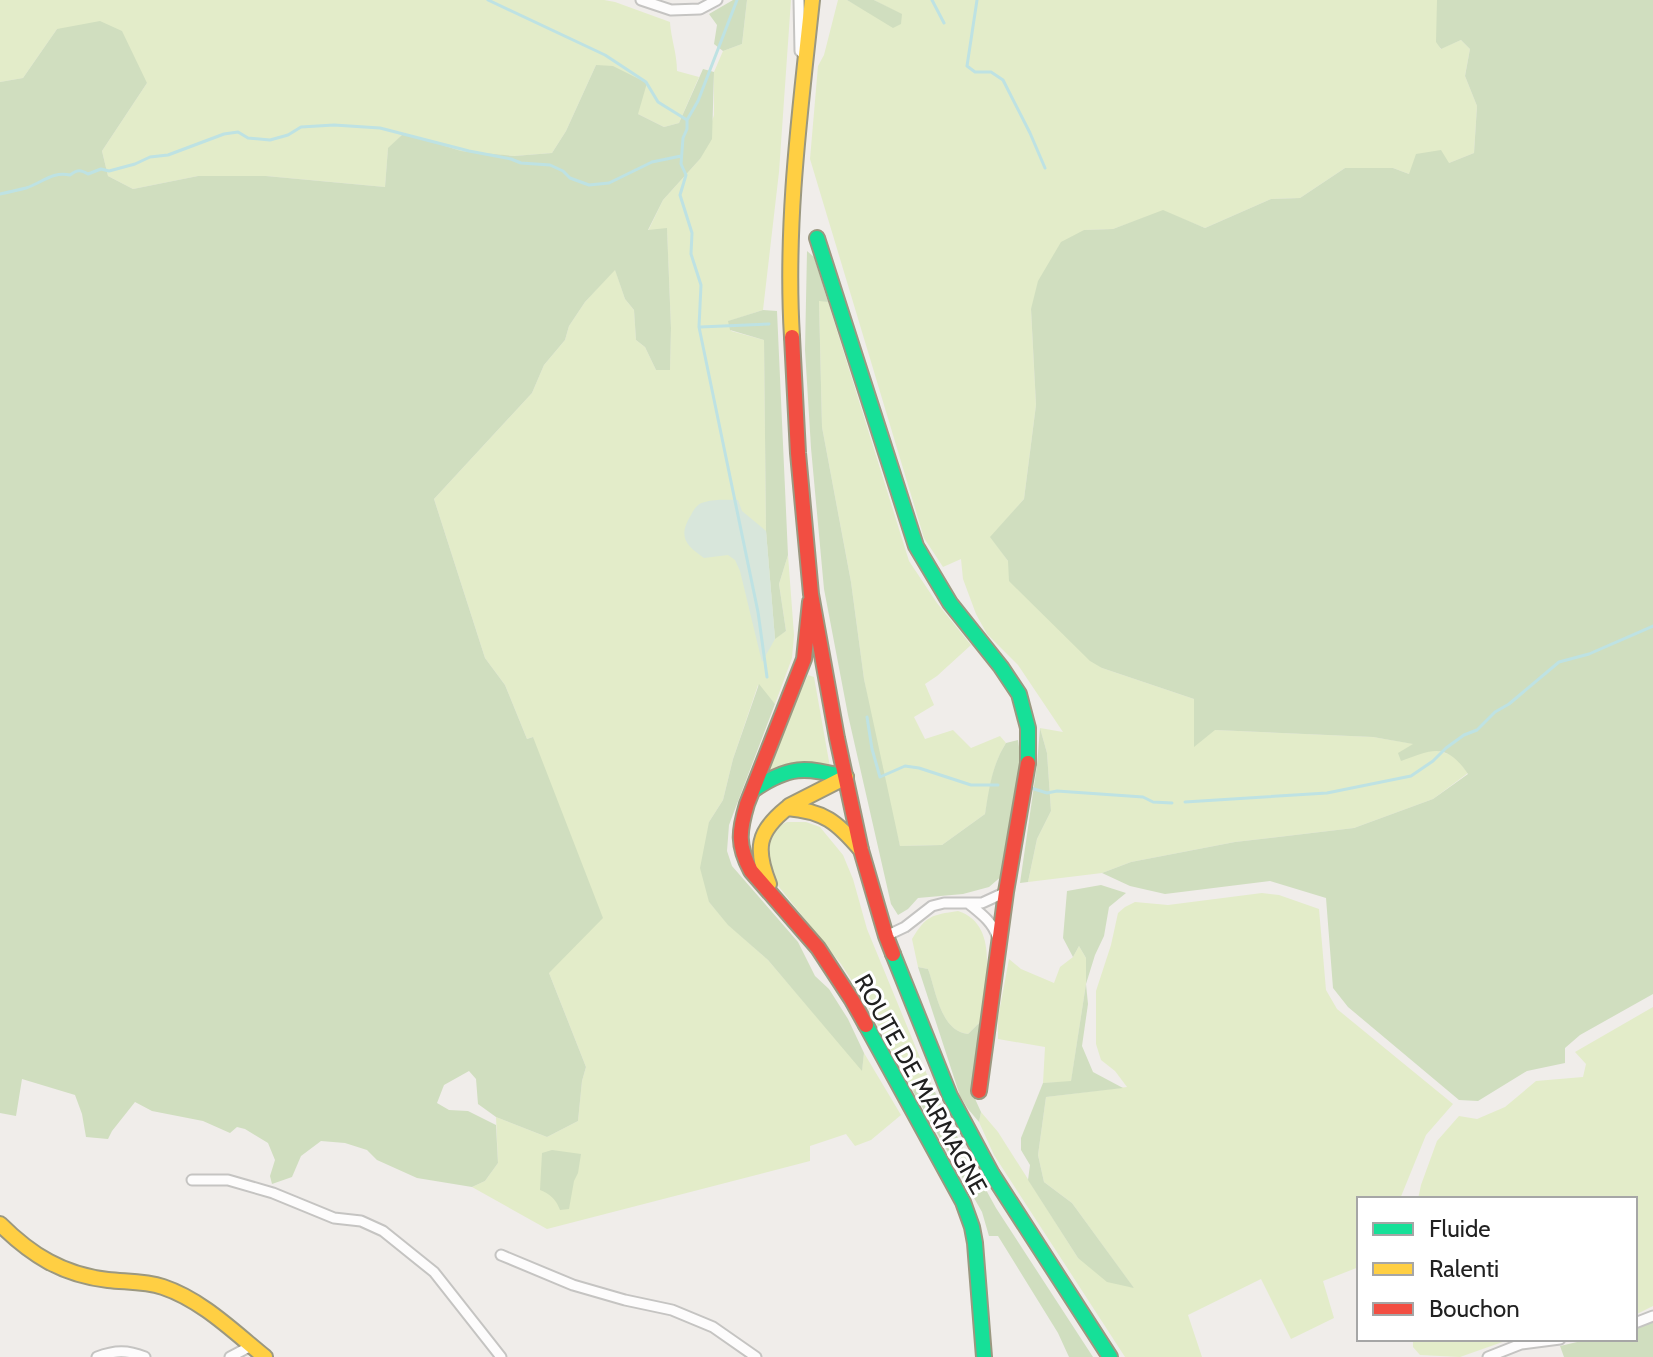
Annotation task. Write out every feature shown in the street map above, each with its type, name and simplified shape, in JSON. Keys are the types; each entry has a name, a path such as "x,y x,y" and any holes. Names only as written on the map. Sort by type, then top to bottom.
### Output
{"main road":[{"path":"812,0 796,147 792,222 791,326 798,453 811,594 861,850 886,936 950,1096 992,1174 1110,1357"},
{"path":"817,238 916,546 950,603 1019,694 1028,728 1028,771 1006,892 979,1091"},
{"name":"ROUTE DE MARMAGNE","path":"811,594 804,659 752,790 741,824 740,845 748,867 806,934 845,989 963,1202 975,1243 984,1357"},
{"path":"752,790 783,772 797,768 846,777"},
{"name":"ROUTE DE MARMAGNE","path":"775,899 760,862 761,835 768,823 787,808 846,777"},
{"path":"787,808 822,814 836,822 861,850"},
{"path":"0,1224 33,1254 63,1271 168,1289 195,1304 265,1357"}],"street":[{"path":"641,0 671,10 700,9 717,0"},
{"path":"799,0 800,51 805,56"},
{"path":"886,936 905,927 932,906 982,903 1006,892"},
{"path":"968,903 994,927 1000,943"},
{"path":"192,1180 228,1180 273,1193 334,1218 361,1221 383,1231 434,1272 501,1357"},
{"path":"501,1255 573,1285 672,1310 713,1327 756,1357"},
{"path":"1488,1357 1521,1344 1544,1341"},
{"path":"230,1357 251,1346"},
{"path":"97,1357 119,1351 145,1357"}],"green space":[{"path":"0,0 604,0 670,22 677,71 699,77 679,123 664,127 638,114 596,65 566,131 552,153 514,156 460,151 404,133 388,149 385,187 266,176 198,176 133,189 108,176 102,151 147,83 57,29 23,78 0,82"},
{"path":"733,0 747,0 742,44 723,51 714,44 717,25 709,14"},
{"path":"747,0 791,0 779,172 763,310 729,321 731,331 764,340 766,531 775,638 786,631 779,584 788,555 794,635 792,658 775,704 758,685 723,800 709,822 709,902 768,960 862,1069 864,1053 901,1115 871,1140 855,1146 846,1134 810,1146 810,1161 547,1229 472,1187 485,1181 498,1163 496,1117 547,1137 578,1121 586,1067 549,973 533,737 527,739 505,685 485,658 434,499 532,393 544,365 565,340 569,326 585,302 615,269 625,299 634,310 636,340 645,347 656,370 670,369 667,229 648,231 663,200 700,159 714,115 714,72 723,51 742,44"},
{"path":"838,0 847,0 865,10 902,15 874,0 1437,0 1440,49 1461,40 1470,49 1465,76 1477,106 1474,153 1409,174 1393,168 1345,168 1300,198 1271,199 1205,228 1163,211 1113,229 1084,230 1031,309 1036,405 1024,499 991,537 1008,561 1102,668 1194,699 1215,730 1373,737 1415,744 1455,756 1468,773 1433,799 1354,828 1235,842 1131,862 1102,873 1028,882 1037,839 1051,811 1047,753 1040,728 1063,732 1018,665 987,634 963,579 961,559 943,567 924,538 810,159 818,66 824,55"},
{"path":"847,0 874,0 902,14 901,24 893,28"},
{"path":"1437,0 1653,0 1653,994 1580,1035 1565,1048 1565,1063 1527,1071 1478,1101 1459,1100 1348,1007 1333,988 1326,898 1270,881 1165,894 1130,886 1102,873 1131,862 1235,842 1354,828 1433,799 1468,774 1460,764 1453,757 1438,751 1401,761 1398,753 1413,744 1373,737 1215,730 1194,747 1194,699 1102,668 1090,661 1009,581 1008,561 990,537 1024,499 1036,405 1031,309 1038,281 1061,242 1084,230 1113,229 1163,210 1205,228 1271,199 1300,198 1345,168 1393,168 1409,174 1416,154 1441,150 1449,163 1474,153 1477,106 1465,76 1470,49 1461,40 1441,49 1436,42"},
{"path":"100,21 122,31 147,83 102,151 108,176 133,189 198,176 266,176 385,187 388,148 404,133 461,151 514,156 552,153 566,131 596,65 613,66 647,83 638,114 664,127 679,123 703,69 714,72 712,139 700,159 663,200 648,230 667,228 670,370 656,370 645,347 636,340 634,310 625,299 615,270 585,302 569,326 565,340 544,365 532,393 434,499 485,658 505,685 527,739 533,737 603,918 549,973 586,1067 578,1121 547,1137 496,1117 478,1104 476,1079 469,1071 444,1085 437,1103 449,1110 468,1111 496,1125 498,1163 485,1181 472,1187 417,1178 377,1160 367,1150 345,1143 321,1141 301,1156 292,1177 272,1184 270,1176 275,1160 268,1143 245,1129 237,1127 230,1133 203,1121 152,1111 135,1102 108,1139 86,1137 75,1095 22,1079 16,1116 0,1113 0,82 23,78 57,29"},
{"path":"807,251 814,257 828,302 819,301 822,427 851,582 864,679 900,846 942,845 985,814 994,769 1006,743 1018,740 1022,768 1003,875 989,887 963,894 918,898 898,915 891,904 848,715 824,589 805,350"},
{"path":"819,300 828,302 909,561 937,603 971,645 925,684 934,705 914,717 925,739 953,730 971,748 1000,736 1006,743 995,769 985,814 942,845 900,846 882,775 822,427"},
{"path":"763,310 777,311 788,555 779,584 786,631 775,639 766,531 764,340 730,330 728,321"},
{"path":"808,675 814,677 830,767 796,763 764,774"},
{"path":"759,684 775,704 729,825 727,851 732,866 798,942 815,976 829,989 848,1019 864,1053 862,1071 768,960 728,925 709,902 700,868 709,822 723,800 733,759"},
{"path":"1040,728 1047,753 1051,811 1037,839 1028,882 1020,883 1037,765"},
{"path":"787,822 806,822 820,827 843,855 867,929 930,1082 913,1091 864,999 841,964 771,877 767,859 769,840 776,829"},
{"path":"1101,885 1126,893 1109,907 1104,936 1086,984 1086,958 1079,946 1073,957 1063,938 1067,891"},
{"path":"1262,893 1279,895 1319,909 1326,990 1337,1009 1453,1104 1426,1135 1401,1197 1357,1197 1357,1268 1323,1281 1334,1318 1291,1339 1261,1279 1188,1315 1202,1357 1125,1357 994,1155 979,1122 981,1112 998,1132 1078,1258 1133,1287 1072,1203 1044,1182 1038,1155 1046,1097 1127,1087 1115,1071 1101,1060 1096,1044 1096,991 1118,913 1135,902 1168,905"},
{"path":"958,911 972,918 981,929 987,959 980,1022 968,1034 951,1026 945,1018 928,969 918,967 912,939 930,918"},
{"path":"1079,946 1086,958 1086,984 1071,1082 1043,1083 1045,1047 998,1039 998,1018 1009,959 1021,969 1054,983 1060,967 1073,957"},
{"path":"918,967 928,969 940,1008 951,1026 968,1034 980,1022 971,1090 981,1112 979,1122 960,1096"},
{"path":"1086,984 1088,1004 1082,1046 1093,1072 1123,1088 1046,1097 1038,1155 1044,1182 1072,1203 1134,1288 1107,1282 1078,1258 1028,1180 1030,1165 1021,1150 1021,1138 1043,1083 1071,1081"},
{"path":"1653,1007 1653,1306 1637,1314 1637,1197 1418,1197 1437,1141 1459,1116 1477,1119 1505,1107 1536,1081 1583,1077 1586,1064 1575,1052"},
{"path":"930,1082 996,1208 1093,1357 1069,1357 1058,1333 998,1236 989,1236 982,1212 913,1091"},
{"path":"552,1150 581,1154 569,1209 560,1210 552,1197 540,1190 542,1153"},
{"path":"1653,1320 1653,1357 1564,1357 1560,1346 1581,1341 1637,1341 1637,1327"},
{"path":"1413,1341 1505,1341 1460,1357 1420,1355 1413,1347"}],"shaded area":[{"path":"713,500 738,500 742,511 766,531 775,639 762,662 735,560 728,555 704,558 692,549 684,534 687,522 700,504"}],"waterway":[{"path":"488,0 605,55 646,82 658,102 687,120"},
{"path":"737,0 698,101 687,120 681,164 686,175 680,195 692,233 691,254 701,285 699,327 758,612 767,677"},
{"path":"932,0 944,23"},
{"path":"977,0 967,66 975,72 991,72 1003,80 1045,168"},
{"path":"0,194 58,175 79,171 88,174 101,169 109,171 150,157 168,155 224,134 238,132 248,138 270,140 301,127 334,125 380,128 521,163 550,165 570,178 589,185 609,183 652,162 681,156"},
{"path":"700,327 769,324"},
{"path":"1185,802 1327,793 1411,776 1464,735 1477,730 1559,662 1589,654 1653,626"},
{"path":"867,717 880,777 905,766 971,785 998,785"},
{"path":"1031,788 1047,793 1057,791 1143,797 1153,802 1172,803"}],"traffic: fast":[{"path":"817,238 916,546 950,603 1019,694 1028,728 1028,763"},
{"path":"753,790 777,776 798,770 846,777"},
{"path":"893,954 950,1096 992,1174 1110,1357"},
{"path":"866,1025 963,1202 972,1227 984,1357"}],"traffic: slow":[{"path":"792,337 792,210 812,0"},
{"path":"789,806 846,777"},
{"path":"769,884 761,851 764,833 787,808 811,812 829,820 861,850"},
{"path":"0,1224 36,1254 76,1274 156,1285 191,1300 265,1357"}],"traffic: jam":[{"path":"792,337 798,453 811,594 861,850 893,954"},
{"path":"810,602 804,659 747,804 741,845 751,871 818,948 866,1025"},
{"path":"979,1091 1006,892 1028,763"}]}
